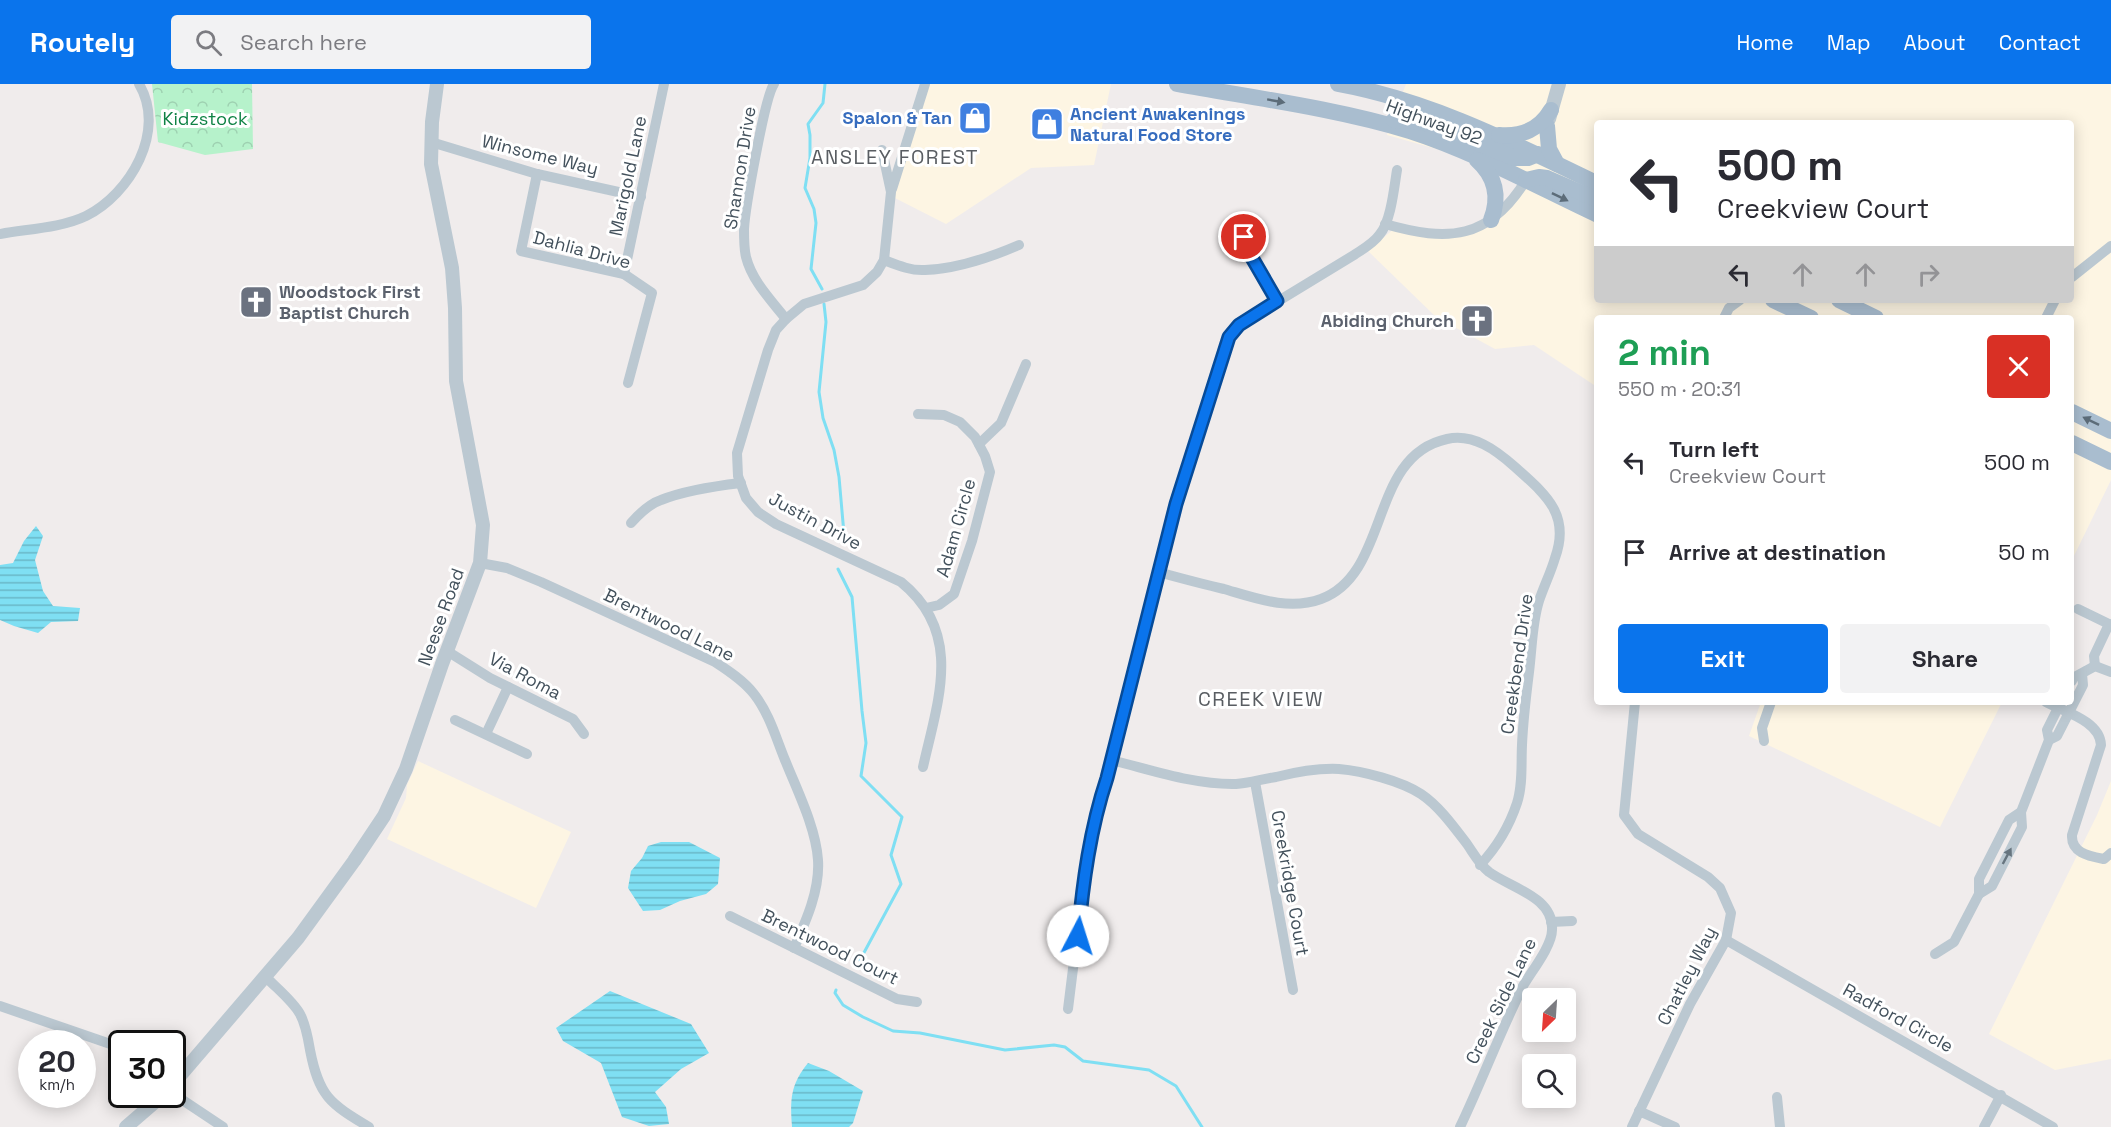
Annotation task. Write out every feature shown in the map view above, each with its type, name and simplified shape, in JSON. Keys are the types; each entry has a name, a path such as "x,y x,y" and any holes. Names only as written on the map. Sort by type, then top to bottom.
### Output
{"main road":[{"name":"Highway 92","path":"1177,84 1327,111 1419,134 1469,154 1594,213"},
{"name":"Highway 92","path":"1338,84 1423,105 1497,135 1594,182"},
{"path":"1497,135 1511,136 1531,130 1549,118"},
{"path":"1549,118 1549,149 1557,164"},
{"path":"1372,121 1401,120 1426,123 1509,157 1524,159 1538,154"},
{"path":"1469,154 1487,170 1496,187 1496,206 1491,220"},
{"path":"1526,180 1547,178 1594,198"},
{"path":"1779,303 1802,315"},
{"path":"1845,303 1870,315"},
{"path":"2074,413 2111,431"},
{"path":"2074,444 2111,462"}],"street":[{"path":"0,234 61,223 84,216 103,205 119,191 138,162 146,135 147,108 139,84"},
{"name":"Neese Road","path":"186,1069 311,921 384,816 406,769 480,563 483,525 456,381 454,287 432,172 431,142 437,84"},
{"name":"Marigold Lane","path":"624,274 664,84"},
{"name":"Shannon Drive","path":"774,84 770,90 761,130 744,228 745,256 754,279 786,319"},
{"path":"925,84 891,192 884,260 901,267 924,270 984,260 1019,245"},
{"path":"1385,224 1408,231 1444,236 1471,231 1491,220 1510,203 1526,180 1538,154 1558,84"},
{"name":"Winsome Way","path":"431,142 537,174 641,197"},
{"path":"882,150 891,192"},
{"path":"1068,1009 1091,834 1158,572 1193,448 1229,337 1239,325 1371,244 1381,234 1385,224 1397,170"},
{"name":"Dahlia Drive","path":"537,174 521,251 624,274 652,293 628,382"},
{"path":"1240,221 1251,256 1277,301"},
{"path":"2074,276 2111,246"},
{"name":"Justin Drive","path":"884,260 877,272 863,285 804,304 777,330 768,350 737,453 738,476 746,498 758,512 777,524 901,582 916,595 926,608 936,628 942,679 924,767"},
{"path":"1725,315 1735,303"},
{"path":"979,444 1001,423 1026,364"},
{"name":"Adam Circle","path":"918,414 944,415 960,422 975,436 990,472 972,541 954,594 939,605 926,608"},
{"name":"Creekbend Drive","path":"1158,572 1266,602 1310,603 1332,594 1357,568 1391,489 1406,462 1429,444 1455,437 1473,439 1500,453 1552,504 1560,526 1560,542 1537,613 1527,689 1517,802 1502,837 1480,865"},
{"path":"631,523 642,511 660,500 741,483"},
{"name":"Brentwood Lane","path":"480,563 507,568 542,582 715,662 734,675 754,694 768,718 799,794 813,836 818,861 809,913 794,948"},
{"path":"2078,609 2110,625 2094,656 2095,666"},
{"name":"Via Roma","path":"447,651 508,687 573,719 584,734"},
{"path":"2095,666 2111,672"},
{"path":"2074,678 2095,666"},
{"path":"2074,702 2083,685 2082,674"},
{"path":"486,734 508,687"},
{"name":"Chatley Way","path":"1632,1127 1690,1004 1726,940 1731,913 1730,905 1720,888 1708,877 1638,834 1624,815 1635,705"},
{"path":"1764,741 1762,731 1770,705"},
{"path":"1935,954 1954,942 1979,894 1979,879 2009,820 2020,812 2049,740 2047,730 2059,705 2068,713 2096,729 2101,737 2101,745 2072,835 2072,843 2077,850 2087,856 2107,856"},
{"path":"2049,740 2057,736 2072,705"},
{"path":"455,720 527,754"},
{"name":"Creek Side Lane","path":"1111,760 1179,777 1211,782 1235,784 1256,782 1275,777 1338,769 1354,771 1408,787 1429,800 1442,813 1480,865 1535,899 1549,913 1552,932 1549,942 1523,987 1460,1127"},
{"name":"Creekridge Court","path":"1256,782 1293,990"},
{"name":"Brentwood Court","path":"730,916 897,999 917,1002"},
{"path":"1551,922 1572,921"},
{"name":"Radford Circle","path":"1726,940 2001,1095 2053,1127"},
{"path":"265,976 300,1013 314,1070 322,1089 331,1101 369,1127"},
{"path":"0,1006 108,1043"},
{"path":"1983,1127 2001,1095"},
{"path":"1777,1097 1780,1127"},
{"path":"186,1102 223,1127"},
{"path":"126,1127 148,1108"},
{"path":"1639,1111 1675,1127"}],"shaded area":[{"path":"920,84 1111,84 1094,165 1031,168 946,224 889,195"},
{"path":"1406,84 2111,84 2111,480 2074,556 2074,315 1594,315 1594,385 1534,345 1495,349 1436,317 1368,251 1396,227 1476,232 1532,176 1387,135"},
{"path":"1760,705 2001,705 1940,827 1749,736"},
{"path":"418,761 571,832 536,908 387,839 406,798 407,785"},
{"path":"2111,781 2111,1059 2055,1070 1989,1034 2097,815"}],"green space":[{"name":"Kidzstock","path":"152,84 252,84 253,149 205,155 158,142"}],"water":[{"path":"36,526 43,536 35,560 43,591 53,606 80,608 78,621 51,622 38,633 0,620 0,565 13,563 24,541"},
{"path":"661,842 689,842 720,858 718,884 706,894 680,901 660,910 643,911 628,888 631,871 648,846"},
{"path":"610,991 691,1024 709,1053 681,1069 655,1092 666,1107 669,1124 649,1126 622,1117 601,1063 563,1041 556,1028"},
{"path":"808,1063 829,1071 863,1091 853,1123 849,1127 792,1127 792,1093"}],"waterway":[{"path":"822,289 811,269 816,223 814,209 805,188 810,158 808,124 823,103 825,84"},
{"path":"824,304 826,322 819,392 823,418 834,450 839,477 844,534"},
{"path":"838,569 852,597 866,743 861,776 902,817 891,855 901,884 860,960"},
{"path":"836,990 835,993 843,1005 893,1031 920,1033 1005,1050 1054,1045 1065,1047 1083,1061 1149,1070 1176,1086 1202,1127"}],"place":[{"name":"Spalon & Tan","path":"975,118"},
{"name":"Ancient Awakenings Natural Food Store","path":"1047,124"},
{"name":"Woodstock First Baptist Church","path":"256,302"},
{"name":"Abiding Church","path":"1477,321"}],"district":[{"name":"ANSLEY FOREST","path":"895,157"},
{"name":"CREEK VIEW","path":"1261,699"}],"route":[{"path":"1078,936 1080,904 1096,810 1107,778 1158,572 1193,448 1229,337 1239,325 1277,301 1251,256 1244,237"}]}
